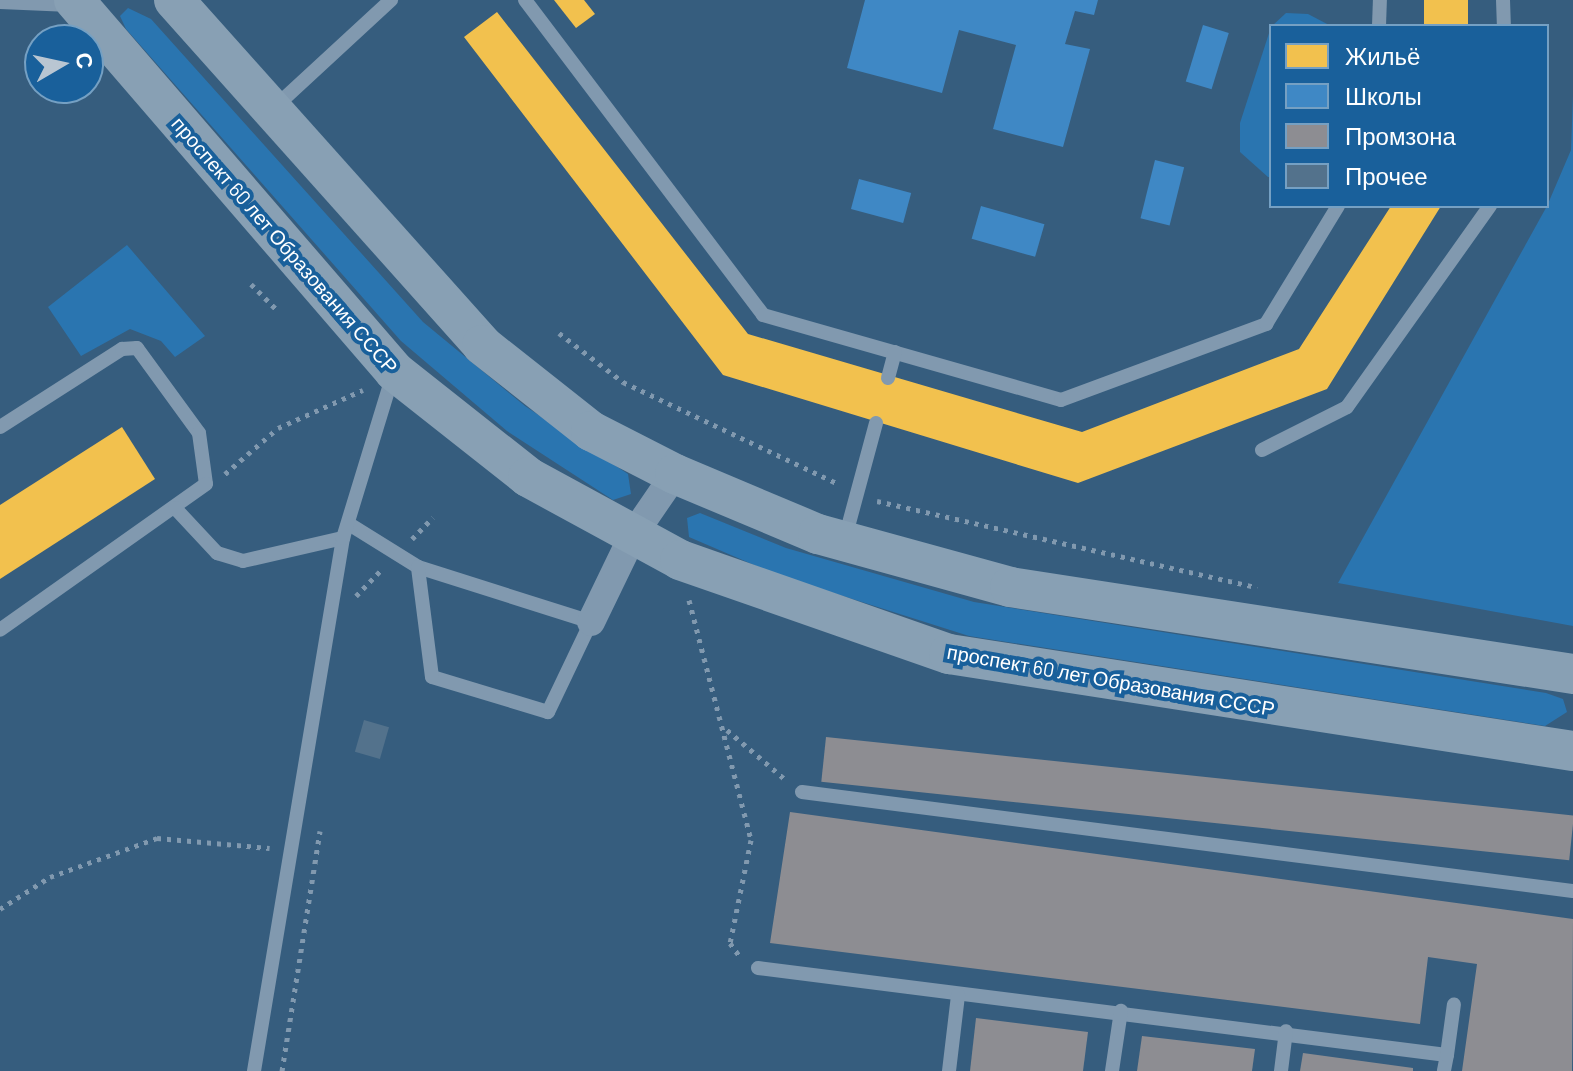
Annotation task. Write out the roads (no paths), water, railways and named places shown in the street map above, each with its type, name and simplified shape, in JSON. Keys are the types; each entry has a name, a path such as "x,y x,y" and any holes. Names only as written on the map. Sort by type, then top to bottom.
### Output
{"main road":[{"path":"174,0 268,112 482,345 591,431 675,474 844,541 1010,587 1573,674"},
{"name":"проспект 60 лет Образования СССР","path":"80,2 378,381 528,477 680,560 949,654 1573,751"}],"street":[{"path":"591,622 633,535 675,474"}],"lane":[{"path":"268,112 391,0"},
{"path":"525,0 763,315 1061,400 1266,324 1337,208"},
{"path":"1379,24 1380,0"},
{"path":"1503,0 1504,24"},
{"path":"0,2 80,2"},
{"path":"1262,450 1347,407 1489,208"},
{"path":"0,427 122,349 137,348 199,433 206,484 0,630"},
{"path":"888,378 895,352"},
{"path":"254,1071 289,850 346,531 378,381"},
{"path":"844,541 876,423"},
{"path":"175,508 217,553 243,561 346,531 418,567 591,622 548,712 432,677 418,567"},
{"path":"802,792 1573,891"},
{"path":"758,968 958,995 1286,1031 1447,1055"},
{"path":"949,1071 958,995"},
{"path":"1444,1071 1454,1004"},
{"path":"1112,1071 1121,1011"},
{"path":"1281,1071 1286,1031"}]}
